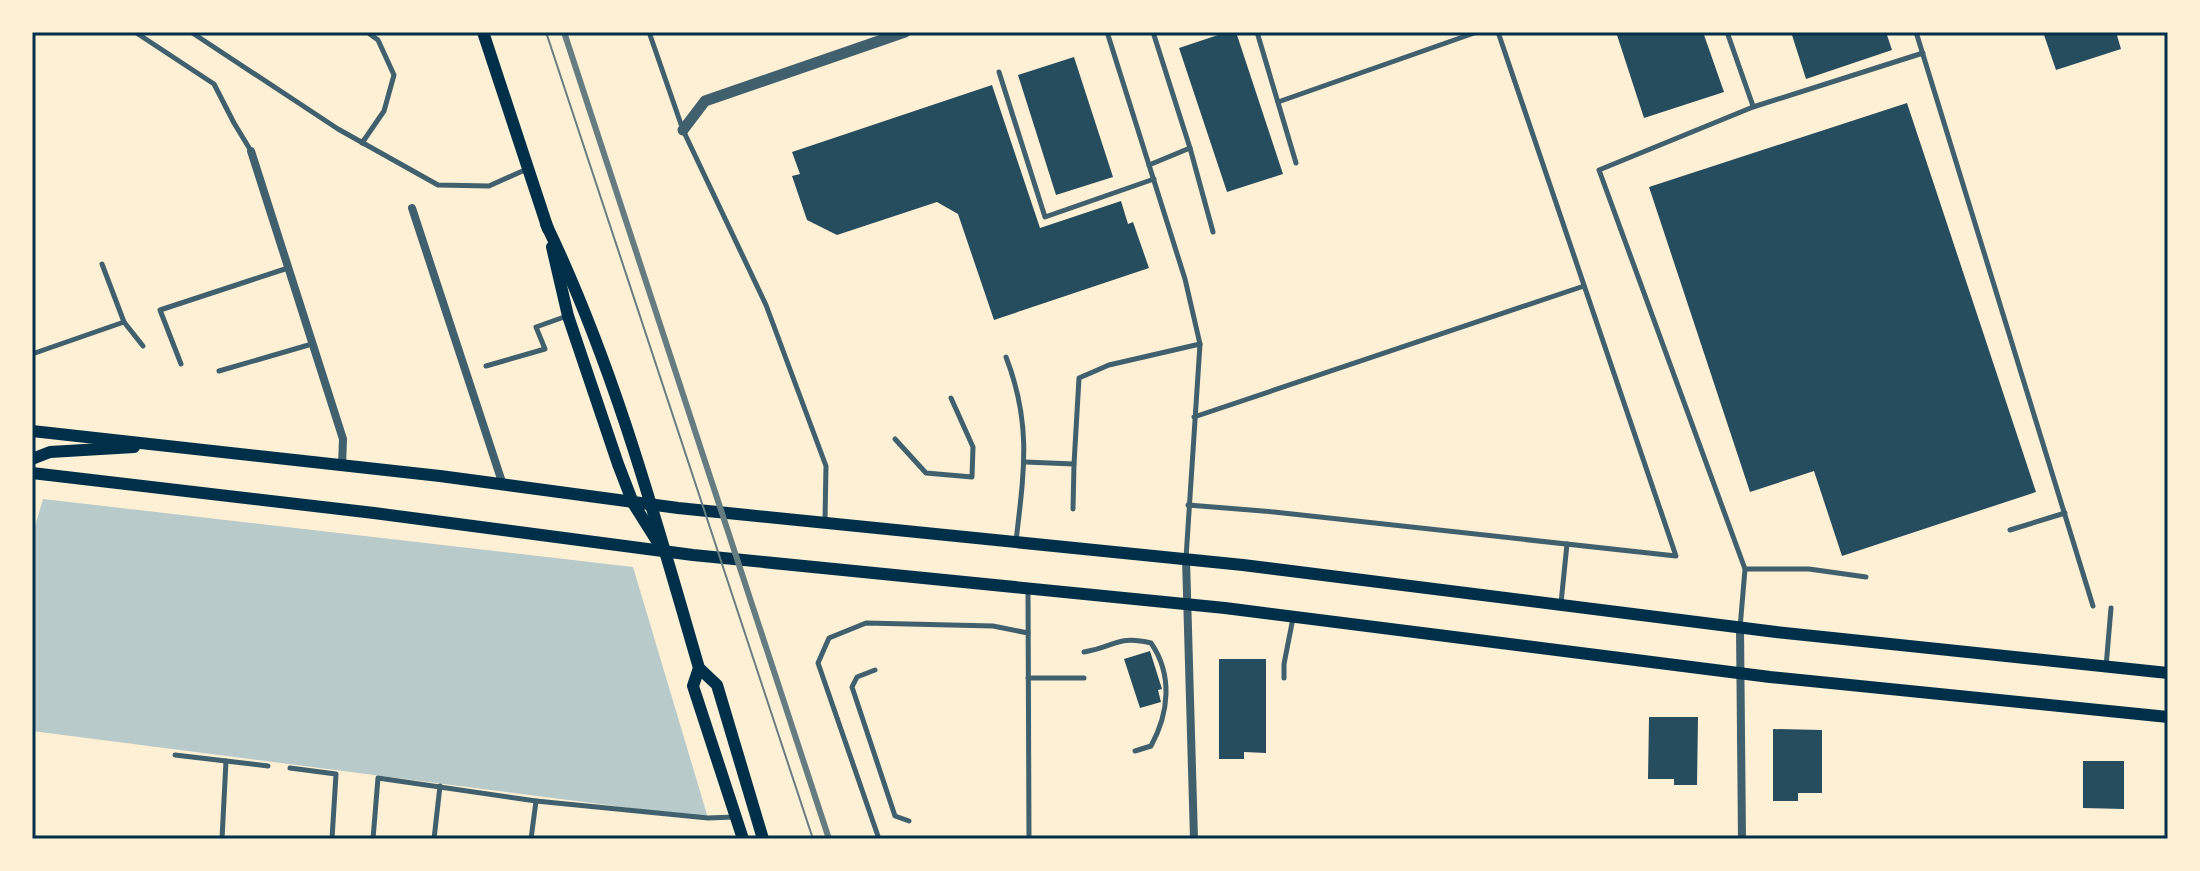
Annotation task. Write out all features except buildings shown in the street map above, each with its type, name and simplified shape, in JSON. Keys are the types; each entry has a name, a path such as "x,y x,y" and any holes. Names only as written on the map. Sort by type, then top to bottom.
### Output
{"main road":[{"path":"483,32 546,224 568,316 633,503 663,550"},
{"path":"546,224 577,289 653,505 663,550 699,668 717,685 763,839"},
{"path":"32,431 503,485 633,503 1186,559 1740,628 2168,673"},
{"path":"32,459 50,452 157,445"},
{"path":"32,473 663,550 1188,604 1846,685 2168,717"},
{"path":"699,668 693,686 743,839"}],"street":[{"path":"683,130 705,101 905,32"},
{"path":"251,151 343,439 342,466"},
{"path":"412,208 503,485"},
{"path":"1186,559 1194,839"},
{"path":"1740,628 1742,839"}],"lane":[{"path":"135,32 214,84 251,151"},
{"path":"191,32 362,143 438,185 489,186 527,169"},
{"path":"651,32 683,130 766,305 826,466 825,522"},
{"path":"1153,32 1213,232"},
{"path":"1257,32 1296,163"},
{"path":"1278,102 1477,32"},
{"path":"1188,505 1676,556 1498,32"},
{"path":"1727,32 1753,107"},
{"path":"1916,32 2093,606"},
{"path":"362,143 384,111 394,75 378,40 369,33"},
{"path":"1108,35 1185,279 1200,344 1186,559"},
{"path":"1740,628 1745,569 1599,170 1753,107 1923,53"},
{"path":"999,72 1045,217 1154,179"},
{"path":"1149,165 1190,148"},
{"path":"102,264 124,322 143,346"},
{"path":"181,364 160,310 289,268"},
{"path":"1194,417 1584,286"},
{"path":"486,366 545,349 536,327 568,316"},
{"path":"32,354 124,322"},
{"path":"219,371 313,344"},
{"path":"1073,509 1079,378 1109,365 1200,344"},
{"path":"1006,357 1018,389 1025,462 1016,542"},
{"path":"895,439 926,473 972,477 973,447 951,398"},
{"path":"1025,462 1074,464"},
{"path":"2010,530 2065,513"},
{"path":"1560,605 1567,544"},
{"path":"1745,569 1809,569 1866,577"},
{"path":"1028,588 1029,839"},
{"path":"2106,667 2111,608"},
{"path":"1284,678 1294,617"},
{"path":"879,839 818,663 829,638 866,623 993,626 1028,633"},
{"path":"1084,652 1099,650 1120,639 1134,639 1151,643 1160,655 1165,676 1163,725 1151,746 1135,751"},
{"path":"875,670 857,677 852,687 895,816 909,821"},
{"path":"1028,678 1084,678"},
{"path":"175,755 268,766"},
{"path":"222,839 226,761"},
{"path":"290,768 336,774 332,839"},
{"path":"373,839 378,778 536,801 708,818 735,816"},
{"path":"434,839 440,786"},
{"path":"531,839 536,801"}],"shaded area":[{"path":"43,499 633,567 708,818 32,731 32,536"}],"tram line":[{"path":"546,32 813,839"}],"railway":[{"path":"564,32 829,839"}]}
